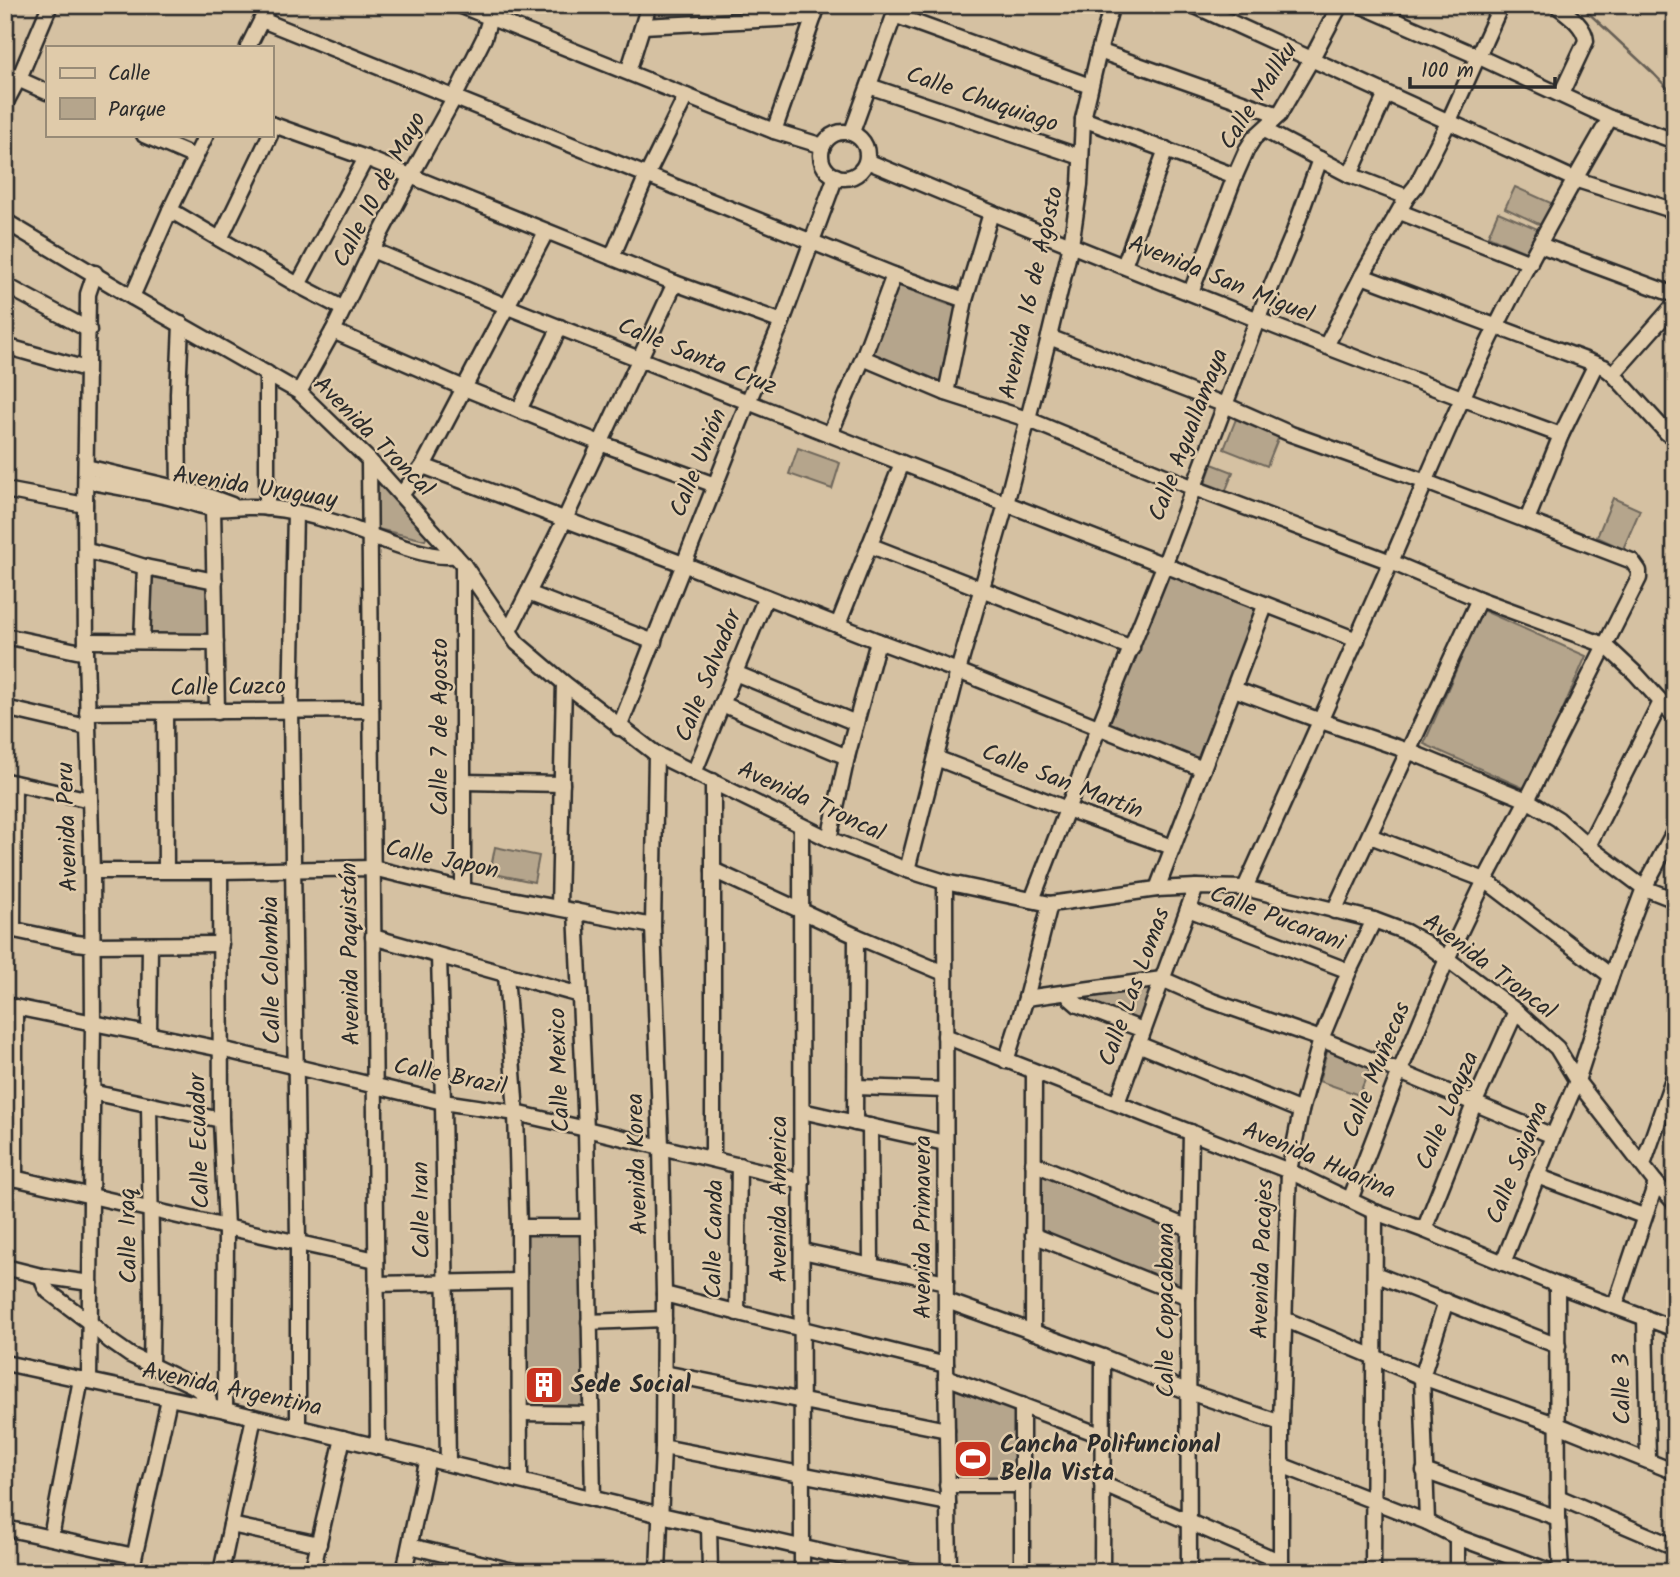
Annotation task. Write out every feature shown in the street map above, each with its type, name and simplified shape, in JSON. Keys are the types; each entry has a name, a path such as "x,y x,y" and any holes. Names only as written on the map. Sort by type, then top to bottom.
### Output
{"street":[{"path":"5,104 14,77 50,5"},
{"path":"249,46 269,5"},
{"path":"459,5 493,12 686,96 774,131 822,146"},
{"path":"628,72 649,5"},
{"path":"1193,5 1574,179 1675,211"},
{"name":"Calle Mallku","path":"1191,292 1247,149 1254,138 1279,115 1340,5"},
{"path":"1360,5 1610,118 1675,141"},
{"path":"1326,346 1362,276 1416,186 1448,123 1501,5"},
{"path":"1556,5 1577,23 1585,34 1586,41 1561,94"},
{"name":"Avenida 16 de Agosto","path":"907,870 958,671 1006,504 1071,245 1080,185 1083,118 1107,7"},
{"path":"852,132 896,10 1090,86"},
{"path":"643,26 816,11 774,131"},
{"name":"Calle 10 de Mayo","path":"299,392 334,331 372,250 454,98 484,38 493,12"},
{"path":"262,20 811,242 965,300"},
{"path":"1099,51 1279,115"},
{"path":"14,77 46,92"},
{"name":"Calle Chuquiago","path":"869,86 1081,157"},
{"path":"1350,175 1386,94"},
{"path":"612,257 647,175 686,96"},
{"path":"1083,118 1235,176"},
{"path":"1245,888 1462,398 1574,179 1610,118"},
{"path":"273,129 366,158 675,283 782,322"},
{"path":"1264,130 1350,175 1407,197"},
{"path":"852,132 863,141 866,161 858,173 844,178 836,176 825,167 821,154 822,146 831,135 852,132"},
{"path":"146,136 195,157"},
{"path":"132,297 206,136"},
{"path":"220,239 269,136"},
{"path":"1124,266 1166,149"},
{"path":"298,285 366,158"},
{"name":"Calle Aguallamaya","path":"1032,900 1292,237 1320,159"},
{"name":"Avenida San Miguel","path":"866,161 991,214 1561,435"},
{"name":"Calle Unión","path":"619,727 782,322 836,176"},
{"path":"170,210 344,309"},
{"path":"1400,212 1530,263"},
{"path":"946,393 965,300 991,214"},
{"name":"Avenida Troncal","path":"5,221 299,392 369,460 459,559 517,643 564,684 656,754 829,839 945,882 1050,904 1157,889 1245,888 1374,920 1406,932 1447,958 1516,1011 1557,1048 1577,1081 1675,1203"},
{"path":"401,495 423,466 546,232"},
{"path":"1540,245 1675,295"},
{"name":"Calle Santa Cruz","path":"372,250 508,307 1357,640"},
{"name":"Avenida Peru","path":"51,1537 85,1380 89,1322 93,945 85,505 88,293 95,273"},
{"path":"830,434 863,358 894,275"},
{"path":"1362,276 1604,367 1613,373 1667,433 1675,436"},
{"path":"509,631 565,519 675,283"},
{"path":"5,285 89,330"},
{"path":"1613,373 1675,304"},
{"path":"179,494 178,394 181,324"},
{"path":"519,410 560,327"},
{"path":"334,331 600,443 715,485"},
{"path":"1049,337 1225,405 1291,434 1527,520 1561,435 1595,364"},
{"path":"5,346 86,369"},
{"path":"863,358 946,393 1027,419 1194,488 1605,645 1675,717"},
{"path":"267,373 267,508"},
{"name":"Avenida Paquistán","path":"369,460 378,1447"},
{"path":"838,625 902,463"},
{"path":"423,466 683,564 1203,769"},
{"path":"86,474 179,494 205,495 240,508"},
{"path":"5,490 85,505"},
{"name":"Avenida Uruguay","path":"179,494 213,508 267,508 295,512 395,544 459,559"},
{"path":"213,508 217,712"},
{"name":"Calle Colombia","path":"295,512 290,709 294,869 298,1427"},
{"name":"Calle Muñecas","path":"1350,1200 1447,958 1639,578 1637,566 1632,561 1527,520"},
{"path":"869,545 1132,648"},
{"path":"86,551 145,567 215,581"},
{"name":"Calle 7 de Agosto","path":"459,559 464,890"},
{"path":"142,641 145,567"},
{"path":"528,593 654,642"},
{"name":"Calle Salvador","path":"694,772 766,597"},
{"path":"1334,911 1479,599"},
{"path":"1157,889 1265,606"},
{"path":"5,636 86,647 142,641 216,642"},
{"path":"829,839 847,757 878,641"},
{"path":"735,673 856,723"},
{"path":"559,907 564,684"},
{"path":"1234,689 1408,751 1527,800 1558,819 1588,846 1644,888 1675,900"},
{"path":"1588,846 1661,702"},
{"path":"722,704 847,757"},
{"name":"Calle Cuzco","path":"5,708 87,719 165,712 371,710"},
{"path":"165,712 166,870"},
{"name":"Avenida Korea","path":"656,754 653,926 664,1294 663,1447 658,1572"},
{"name":"Calle San Martín","path":"936,758 1172,848"},
{"path":"713,781 713,1159"},
{"path":"90,800 9,782 9,929 93,945 221,944"},
{"path":"463,782 562,784"},
{"name":"Avenida America","path":"801,826 802,1572"},
{"name":"Calle Sajama","path":"1503,1263 1577,1081 1611,976 1644,888 1675,830"},
{"path":"1370,836 1485,880 1611,976"},
{"name":"Calle Japon","path":"92,871 373,868 464,890 653,926"},
{"path":"713,870 944,973"},
{"name":"Calle Ecuador","path":"218,1408 226,1227 221,1121 220,871"},
{"name":"Avenida Primavera","path":"945,882 949,1572"},
{"name":"Calle Las Lomas","path":"1117,1102 1196,887"},
{"path":"1006,1062 1050,904"},
{"name":"Calle Pucarani","path":"1188,909 1349,971"},
{"name":"Calle Mexico","path":"576,911 586,1129 593,1499"},
{"name":"Avenida Pacajes","path":"1281,1567 1281,1423 1289,1171 1301,1111 1321,1040 1349,971 1374,920"},
{"path":"856,936 856,1087 862,1125 871,1265"},
{"path":"373,937 580,995"},
{"path":"149,1034 150,945"},
{"name":"Calle Iran","path":"439,956 448,1463"},
{"path":"506,974 516,1113 520,1480"},
{"path":"1026,998 1162,979 1213,1001 1321,1040 1553,1136"},
{"path":"1067,993 1078,1004 1141,1037 1301,1111"},
{"path":"10,1006 10,1177 376,1260"},
{"name":"Calle Brazil","path":"10,1006 221,1049 443,1102 516,1113 802,1181"},
{"name":"Calle Loayza","path":"1424,1230 1474,1104 1516,1011"},
{"name":"Avenida Huarina","path":"945,1036 1289,1171 1375,1212 1675,1329"},
{"path":"1033,1332 1034,1072"},
{"path":"1643,1165 1675,1073"},
{"path":"856,1087 945,1090"},
{"path":"91,1092 221,1121"},
{"name":"Calle Iraq","path":"149,1105 151,1366"},
{"path":"802,1111 945,1143"},
{"name":"Calle Copacabana","path":"1189,1572 1188,1297 1191,1132"},
{"path":"1033,1163 1189,1228"},
{"name":"Calle Canda","path":"737,1313 739,1165"},
{"path":"1537,1176 1643,1216"},
{"path":"1615,1306 1656,1182"},
{"path":"1373,1572 1375,1212"},
{"path":"519,1227 587,1227"},
{"path":"1033,1235 1188,1297"},
{"path":"802,1251 946,1282"},
{"path":"5,1267 41,1276 90,1283"},
{"path":"1374,1274 1558,1346"},
{"path":"41,1276 49,1292 110,1341 130,1355 200,1390 218,1408"},
{"path":"376,1284 519,1281"},
{"path":"1557,1285 1558,1518 1561,1572"},
{"path":"664,1294 801,1329 946,1371 1022,1405 1103,1436"},
{"path":"947,1301 1103,1357 1189,1392 1281,1423"},
{"path":"1427,1522 1422,1377 1446,1301"},
{"name":"Calle 3","path":"1645,1317 1648,1460"},
{"path":"589,1322 664,1319"},
{"path":"1284,1319 1422,1377 1558,1424 1675,1472"},
{"path":"1102,1572 1103,1357"},
{"name":"Avenida Argentina","path":"5,1363 218,1408 802,1547 864,1567 919,1572"},
{"path":"664,1373 947,1430"},
{"path":"131,1572 169,1399"},
{"path":"1022,1405 1022,1572"},
{"path":"520,1413 590,1414"},
{"path":"221,1572 254,1417"},
{"path":"312,1572 343,1438"},
{"path":"663,1447 948,1503"},
{"path":"404,1572 428,1458"},
{"path":"1281,1465 1427,1522 1457,1537 1552,1572"},
{"path":"1424,1471 1558,1518"},
{"path":"1102,1484 1188,1521 1281,1567"},
{"path":"947,1485 1021,1485"},
{"path":"1558,1497 1675,1547"},
{"path":"231,1525 319,1544"},
{"path":"709,1525 710,1572"},
{"path":"5,1528 134,1556"},
{"path":"1457,1537 1457,1572"},
{"path":"410,1546 517,1572"}],"green space":[{"path":"1515,187 1553,204 1543,226 1505,208"},
{"path":"1498,212 1540,230 1530,254 1488,236"},
{"path":"894,284 958,308 941,384 868,356"},
{"path":"1236,419 1279,436 1267,466 1224,449"},
{"path":"798,448 840,463 832,489 789,474"},
{"path":"1212,464 1233,472 1224,495 1204,487"},
{"path":"380,483 427,536 425,540 378,529 376,486"},
{"path":"1613,498 1640,510 1623,549 1597,537"},
{"path":"1166,572 1260,607 1201,763 1108,727"},
{"path":"150,574 211,587 212,638 149,638"},
{"path":"1482,610 1586,656 1528,790 1424,744"},
{"path":"495,847 539,856 534,882 490,873"},
{"path":"1151,987 1140,1020 1072,996"},
{"path":"1328,1048 1371,1065 1359,1095 1319,1081"},
{"path":"1040,1172 1185,1230 1183,1289 1037,1231"},
{"path":"525,1233 582,1233 582,1408 526,1407"},
{"path":"955,1387 1019,1409 1016,1482 955,1482"}],"waterway":[{"path":"1580,5 1675,96"}],"place":[{"name":"Sede Social","path":"544,1385"},
{"name":"Cancha Polifuncional Bella Vista","path":"973,1459"}]}
